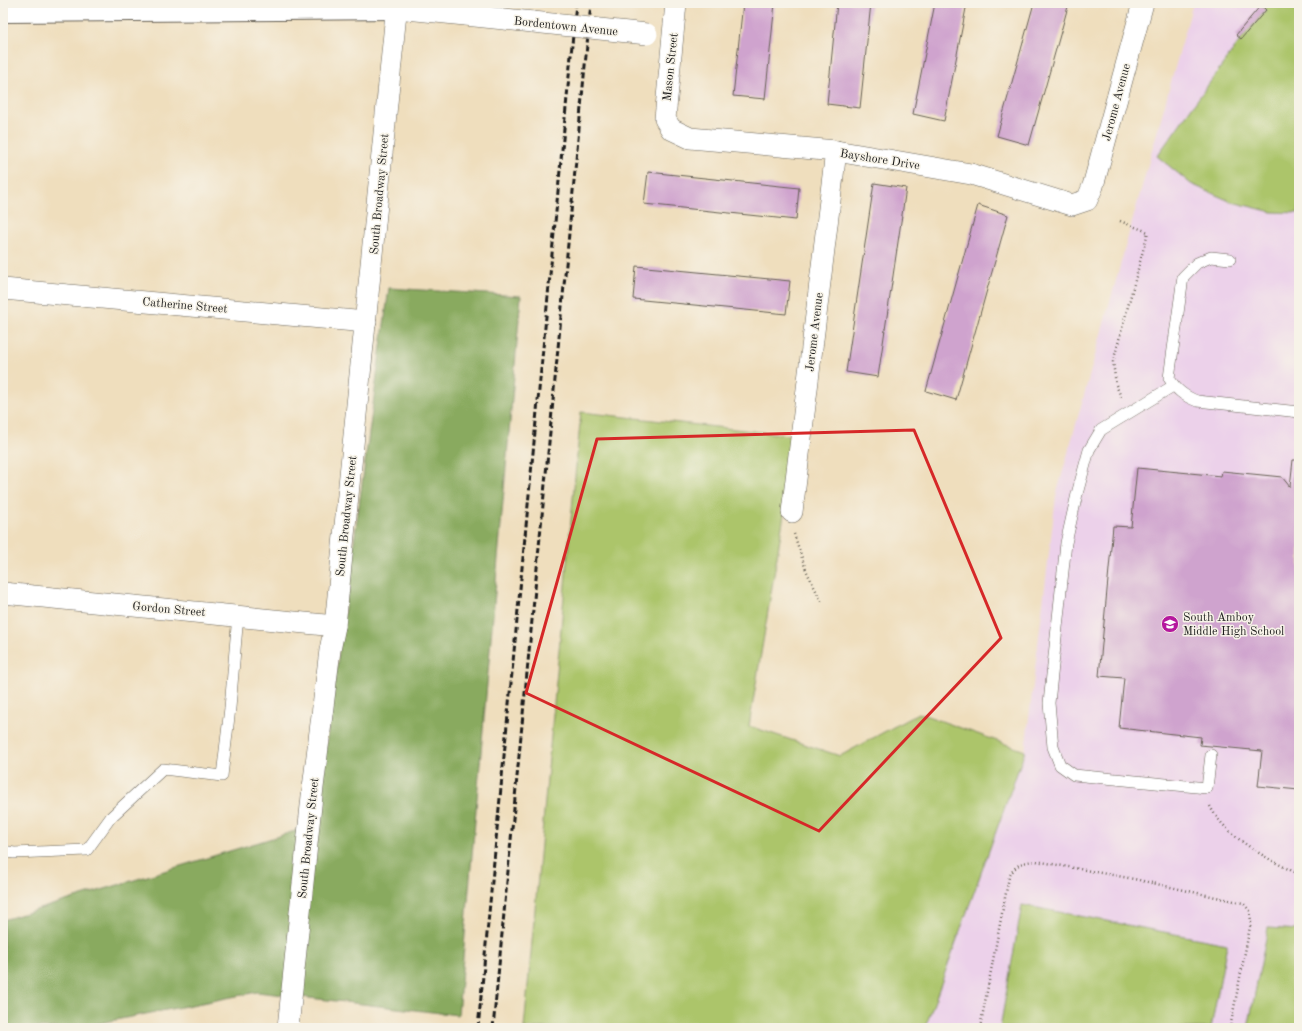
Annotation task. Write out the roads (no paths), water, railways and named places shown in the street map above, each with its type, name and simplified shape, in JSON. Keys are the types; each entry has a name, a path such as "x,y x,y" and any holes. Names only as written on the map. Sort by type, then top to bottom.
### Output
{"street":[{"name":"Mason Street","path":"671,129 665,119 676,3"},
{"name":"Jerome Avenue","path":"1087,200 1093,186 1143,3"},
{"name":"Bordentown Avenue","path":"3,11 397,5 533,22 673,37"},
{"name":"South Broadway Street","path":"288,1028 312,796 330,650 335,626 397,5"},
{"name":"Bayshore Drive","path":"671,129 690,138 836,151 971,174 1072,205 1087,200"},
{"name":"Jerome Avenue","path":"792,512 836,151"},
{"name":"Catherine Street","path":"3,289 366,322"},
{"name":"Gordon Street","path":"3,593 238,615 335,626"}],"lane":[{"path":"1230,259 1211,258 1197,263 1183,277 1169,378 1173,386 1184,396 1197,400 1299,412"},
{"path":"1173,386 1101,430 1089,450 1066,543 1059,594 1050,710 1053,747 1060,765 1074,774 1207,788 1212,755"},
{"path":"3,851 14,853 87,850 111,817 163,769 222,776 230,708 238,615"}],"railway":[{"path":"478,1028 576,3"},
{"path":"493,1028 591,3"}],"place":[{"name":"South Amboy Middle High School","path":"1170,624"}]}
